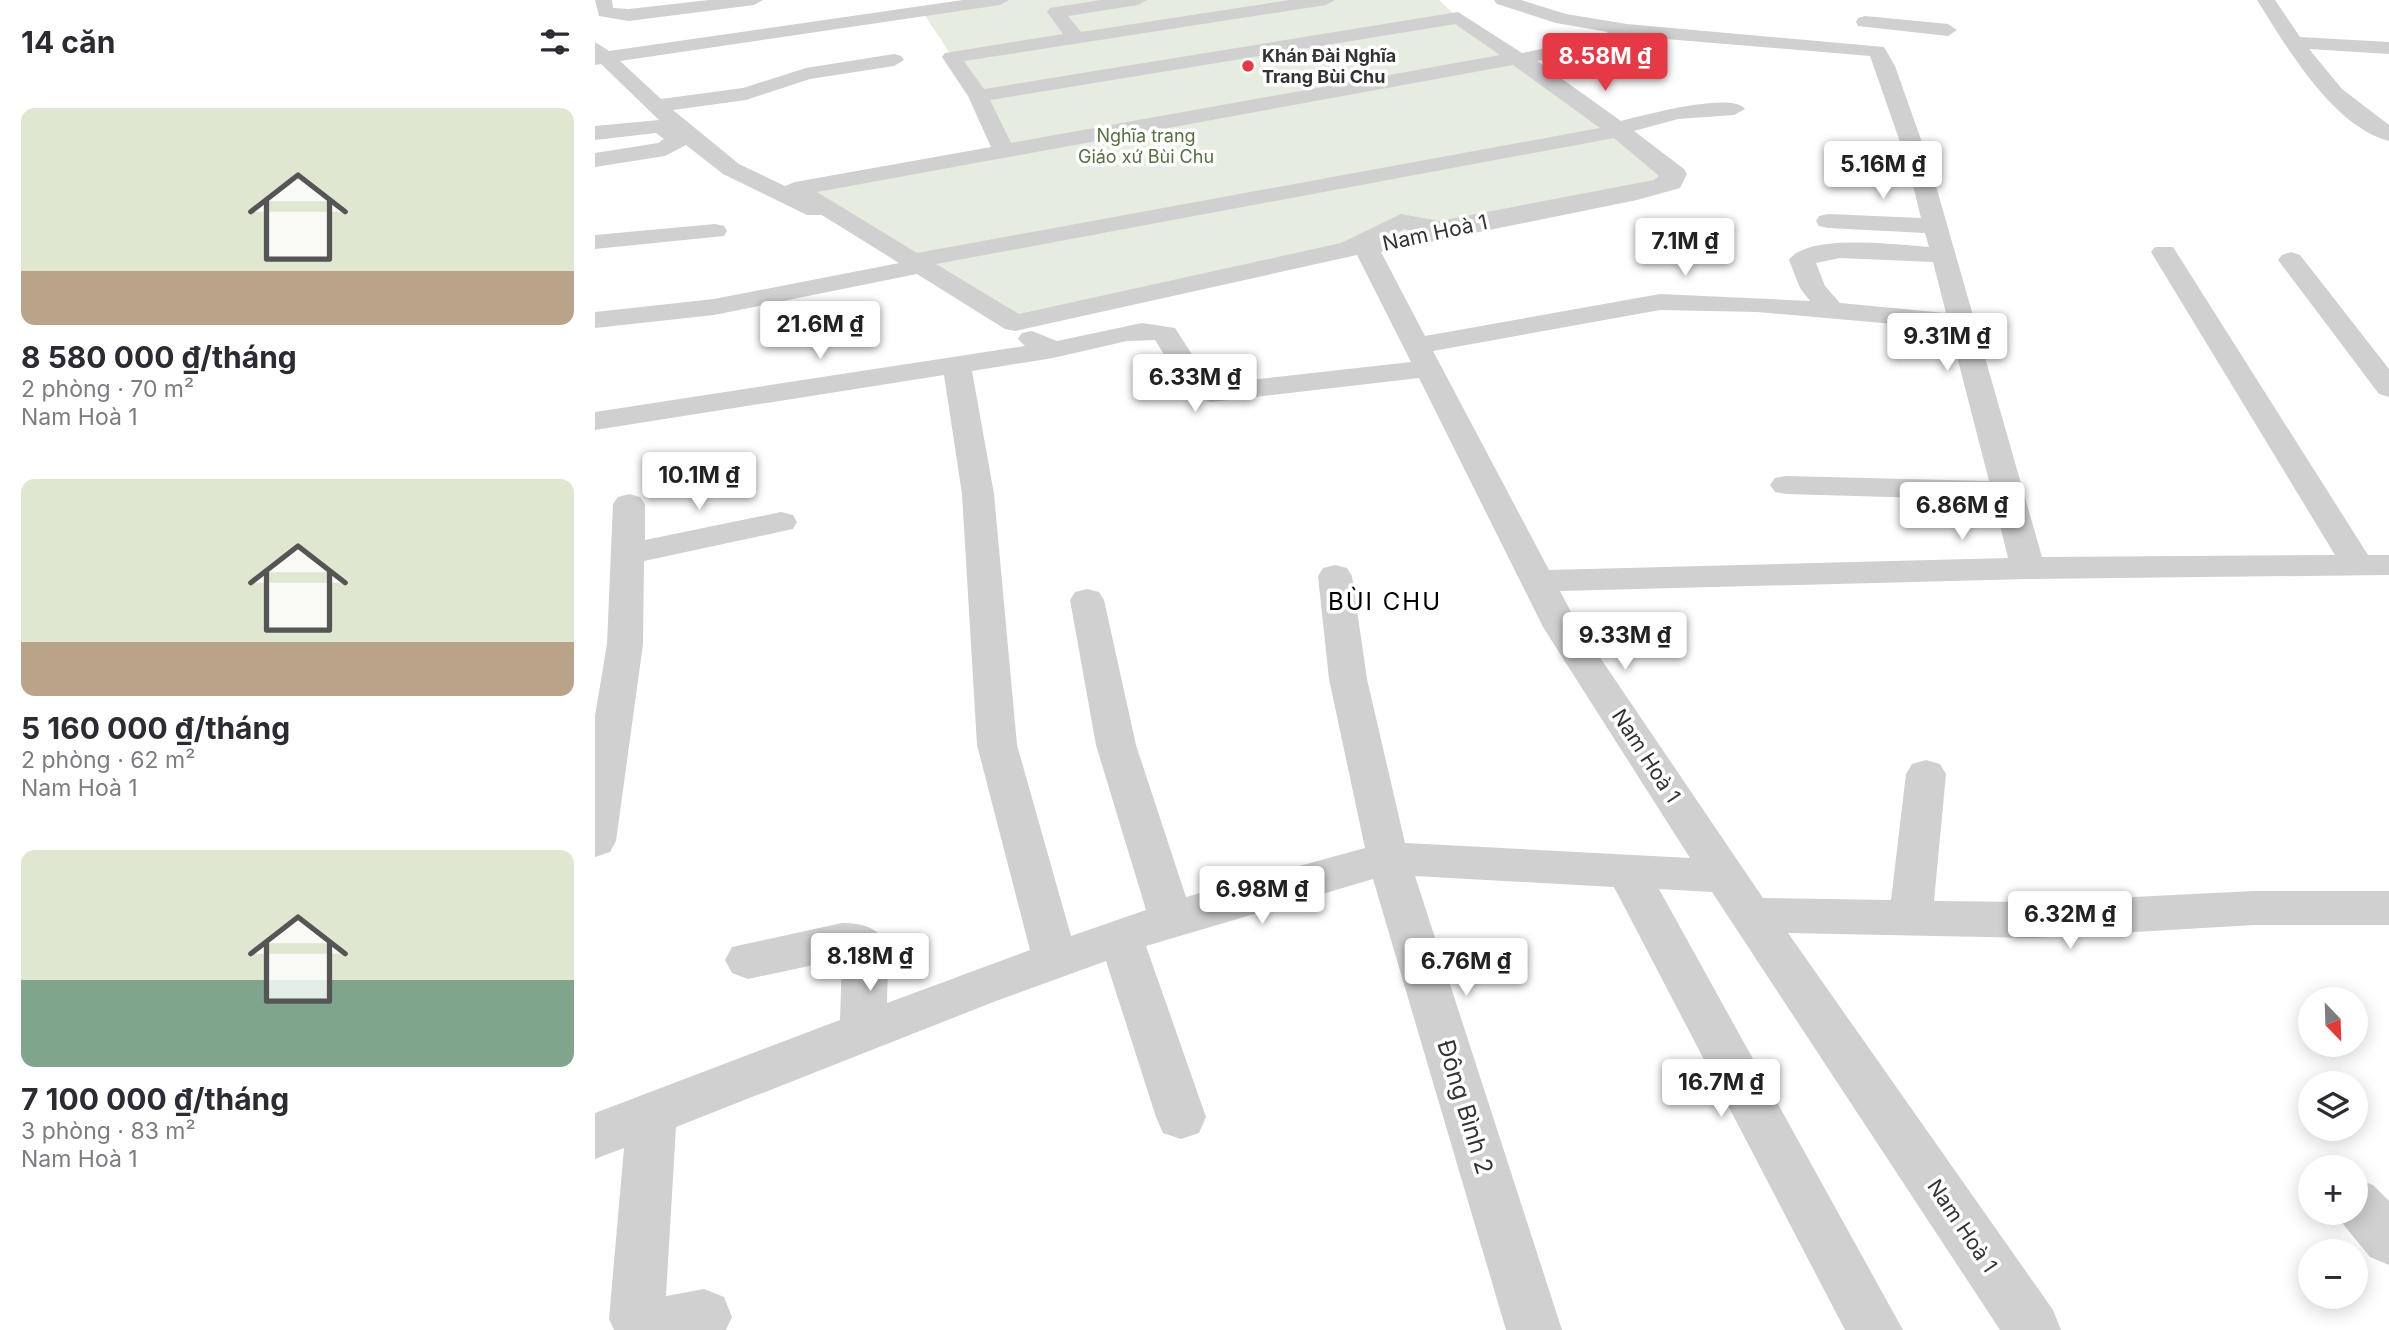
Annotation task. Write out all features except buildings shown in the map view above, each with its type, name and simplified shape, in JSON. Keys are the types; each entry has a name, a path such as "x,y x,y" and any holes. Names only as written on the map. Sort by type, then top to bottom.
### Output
{"street":[{"path":"603,0 605,12 629,15 754,0"},
{"path":"599,55 965,2 1000,0"},
{"path":"1076,38 1053,8 1137,0"},
{"path":"1176,0 1230,55"},
{"path":"1005,153 978,96 952,57 1326,0"},
{"path":"1439,0 1458,18 1618,130"},
{"path":"1503,0 1563,19 1627,30 1877,51"},
{"path":"1858,0 1885,66 1919,165 2028,568"},
{"path":"2266,0 2294,42 2357,116 2389,134"},
{"path":"1591,24 1607,8"},
{"path":"978,96 1458,18"},
{"path":"1865,22 1948,30"},
{"path":"599,55 629,77 672,124 731,169 781,191 1014,323 1349,249 1401,221 1439,228 1667,183 1671,174 1524,58 1599,44 1627,30"},
{"path":"2294,42 2385,52"},
{"path":"1053,350 1010,327 911,265 795,188 1005,153 1517,58"},
{"path":"595,133 672,124 746,94 806,74 894,60"},
{"path":"595,81 629,77"},
{"path":"625,109 672,124"},
{"path":"595,320 727,305 911,265 1618,130 1678,113 1734,109"},
{"path":"595,160 657,152 672,124"},
{"name":"Nam Hoà 1","path":"1618,130 1676,174 1672,183 1664,187 1366,248 1561,627 1725,876 2033,1330"},
{"path":"1828,221 1935,226"},
{"path":"595,242 715,231"},
{"path":"1010,327 1366,248"},
{"path":"1832,311 1804,271 1802,260 1806,257 1840,250 1942,255"},
{"path":"2164,252 2374,565"},
{"path":"2291,260 2389,388"},
{"path":"595,421 957,366 1053,350 1140,331 1160,331 1165,334 1198,387 1211,393 1421,358 1660,302 1757,304 1960,322"},
{"path":"957,366 978,495 997,745 1055,960"},
{"path":"1786,485 2009,491"},
{"path":"595,841 625,644 629,504"},
{"path":"628,554 781,522"},
{"path":"1535,580 2028,568 2374,565"},
{"name":"Đông Bình 2","path":"1335,576 1347,679 1388,858 1534,1330"},
{"path":"1087,600 1116,745 1171,919"},
{"path":"1911,917 1926,774"},
{"path":"595,1136 863,1032 1171,919 1388,858 1629,873 1725,876"},
{"path":"1629,873 1875,1330"},
{"path":"1752,915 2033,920 2254,908 2386,912"},
{"path":"1121,937 1181,1117"},
{"path":"748,960 842,941 857,941 865,945 863,1032"},
{"path":"652,1114 638,1319 645,1326 656,1327 704,1317"},
{"path":"2368,1216 2389,1239"}],"green space":[{"name":"Nghĩa trang Giáo xứ Bùi Chu","path":"1005,0 1439,0 1460,20 1676,174 1664,187 1009,327 781,191 999,152 978,96 922,11"}],"place":[{"name":"Khán Đài Nghĩa Trang Bùi Chu","path":"1248,66"}],"district":[{"name":"BÙI CHU","path":"1385,602"}]}
